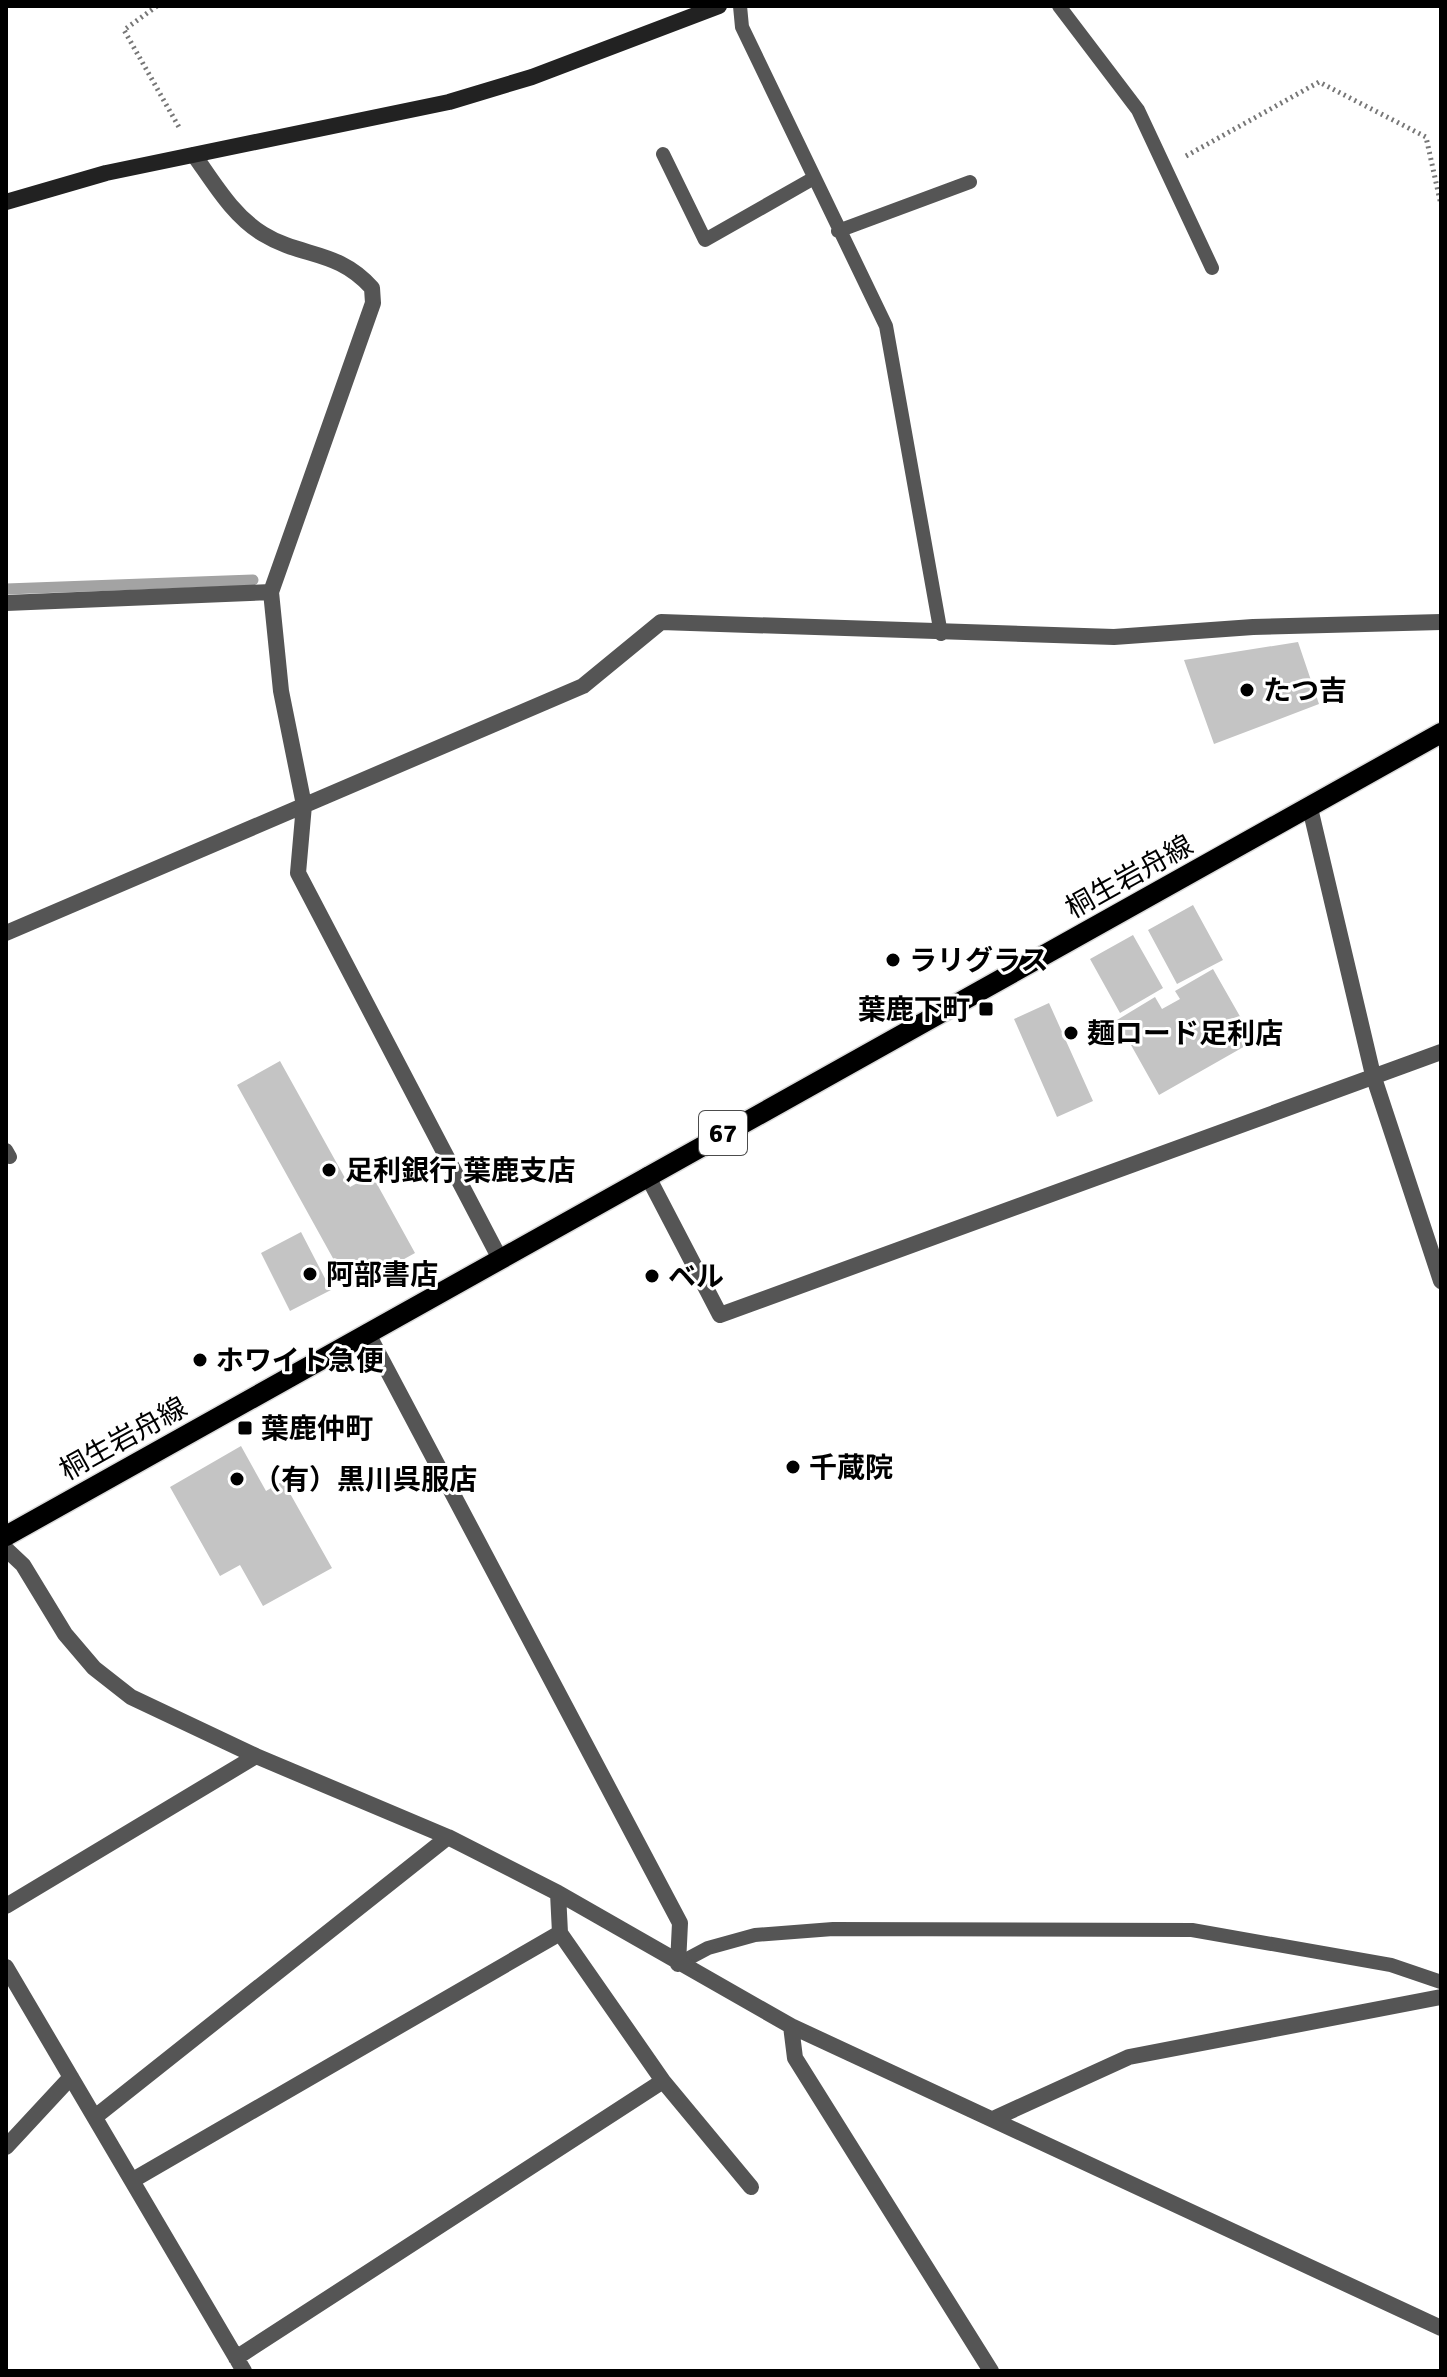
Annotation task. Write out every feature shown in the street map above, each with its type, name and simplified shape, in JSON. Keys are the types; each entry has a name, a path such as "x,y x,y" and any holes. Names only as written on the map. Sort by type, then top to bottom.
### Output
{"main road":[{"name":"桐生岩舟線","path":"6,1536 499,1257 1441,733"}],"street":[{"path":"6,202 106,173 449,102 532,77 719,6"},
{"path":"194,155 229,205 263,234 334,259 372,288 373,303 271,592 281,691 304,805 298,873 499,1257"},
{"path":"6,603 271,592"},
{"path":"6,933 583,686 661,622 941,634 1114,637 1253,627 1441,622"},
{"path":"1310,808 1373,1075 1441,1281"},
{"path":"647,1175 720,1315 1441,1052"},
{"path":"367,1332 680,1923 678,1964"},
{"path":"6,1549 23,1565 65,1634 94,1668 131,1697 256,1756 448,1837 558,1893 791,2026 1441,2328"},
{"path":"6,1906 256,1756"},
{"path":"95,2117 448,1837"},
{"path":"558,1893 560,1933 663,2081 751,2187"},
{"path":"133,2180 560,1933"},
{"path":"6,1967 240,2365 663,2081"},
{"path":"993,2119 1129,2057 1441,1997"},
{"path":"791,2026 795,2058 986,2358 991,2371"},
{"path":"6,2147 71,2077"}],"lane":[{"path":"740,6 742,27 886,326 941,634"},
{"path":"1059,6 1138,110 1212,268"},
{"path":"663,154 705,240 814,178"},
{"path":"838,231 970,182"},
{"path":"678,1964 708,1948 755,1935 833,1929 1192,1930 1391,1965 1441,1982"}],"path":[{"path":"157,6 124,30 194,155"},
{"path":"1164,167 1319,82 1426,137 1441,205"}],"building":[{"path":"1298,642 1319,704 1214,744 1184,660"},
{"path":"1193,905 1223,960 1177,984 1148,930"},
{"path":"1133,935 1163,988 1120,1013 1090,959"},
{"path":"1213,969 1254,1041 1159,1095 1117,1020 1155,997 1162,1009 1180,999 1175,991"},
{"path":"1049,1003 1093,1101 1057,1117 1014,1019"},
{"path":"280,1061 350,1187 372,1175 415,1253 350,1289 237,1085"},
{"path":"301,1232 331,1290 290,1311 261,1253"},
{"path":"241,1446 266,1491 283,1481 332,1568 263,1606 240,1565 220,1576 170,1487"}],"waterway":[{"path":"6,589 253,580"}],"place":[{"name":"たつ吉","path":"1247,690"},
{"name":"ラリグラス","path":"893,960"},
{"name":"葉鹿下町","path":"986,1009"},
{"name":"麺ロード足利店","path":"1071,1033"},
{"name":"足利銀行 葉鹿支店","path":"329,1170"},
{"name":"阿部書店","path":"310,1274"},
{"name":"ベル","path":"652,1276"},
{"name":"ホワイト急便","path":"200,1360"},
{"name":"葉鹿仲町","path":"245,1428"},
{"name":"千蔵院","path":"793,1467"},
{"name":"（有）黒川呉服店","path":"237,1479"}]}
